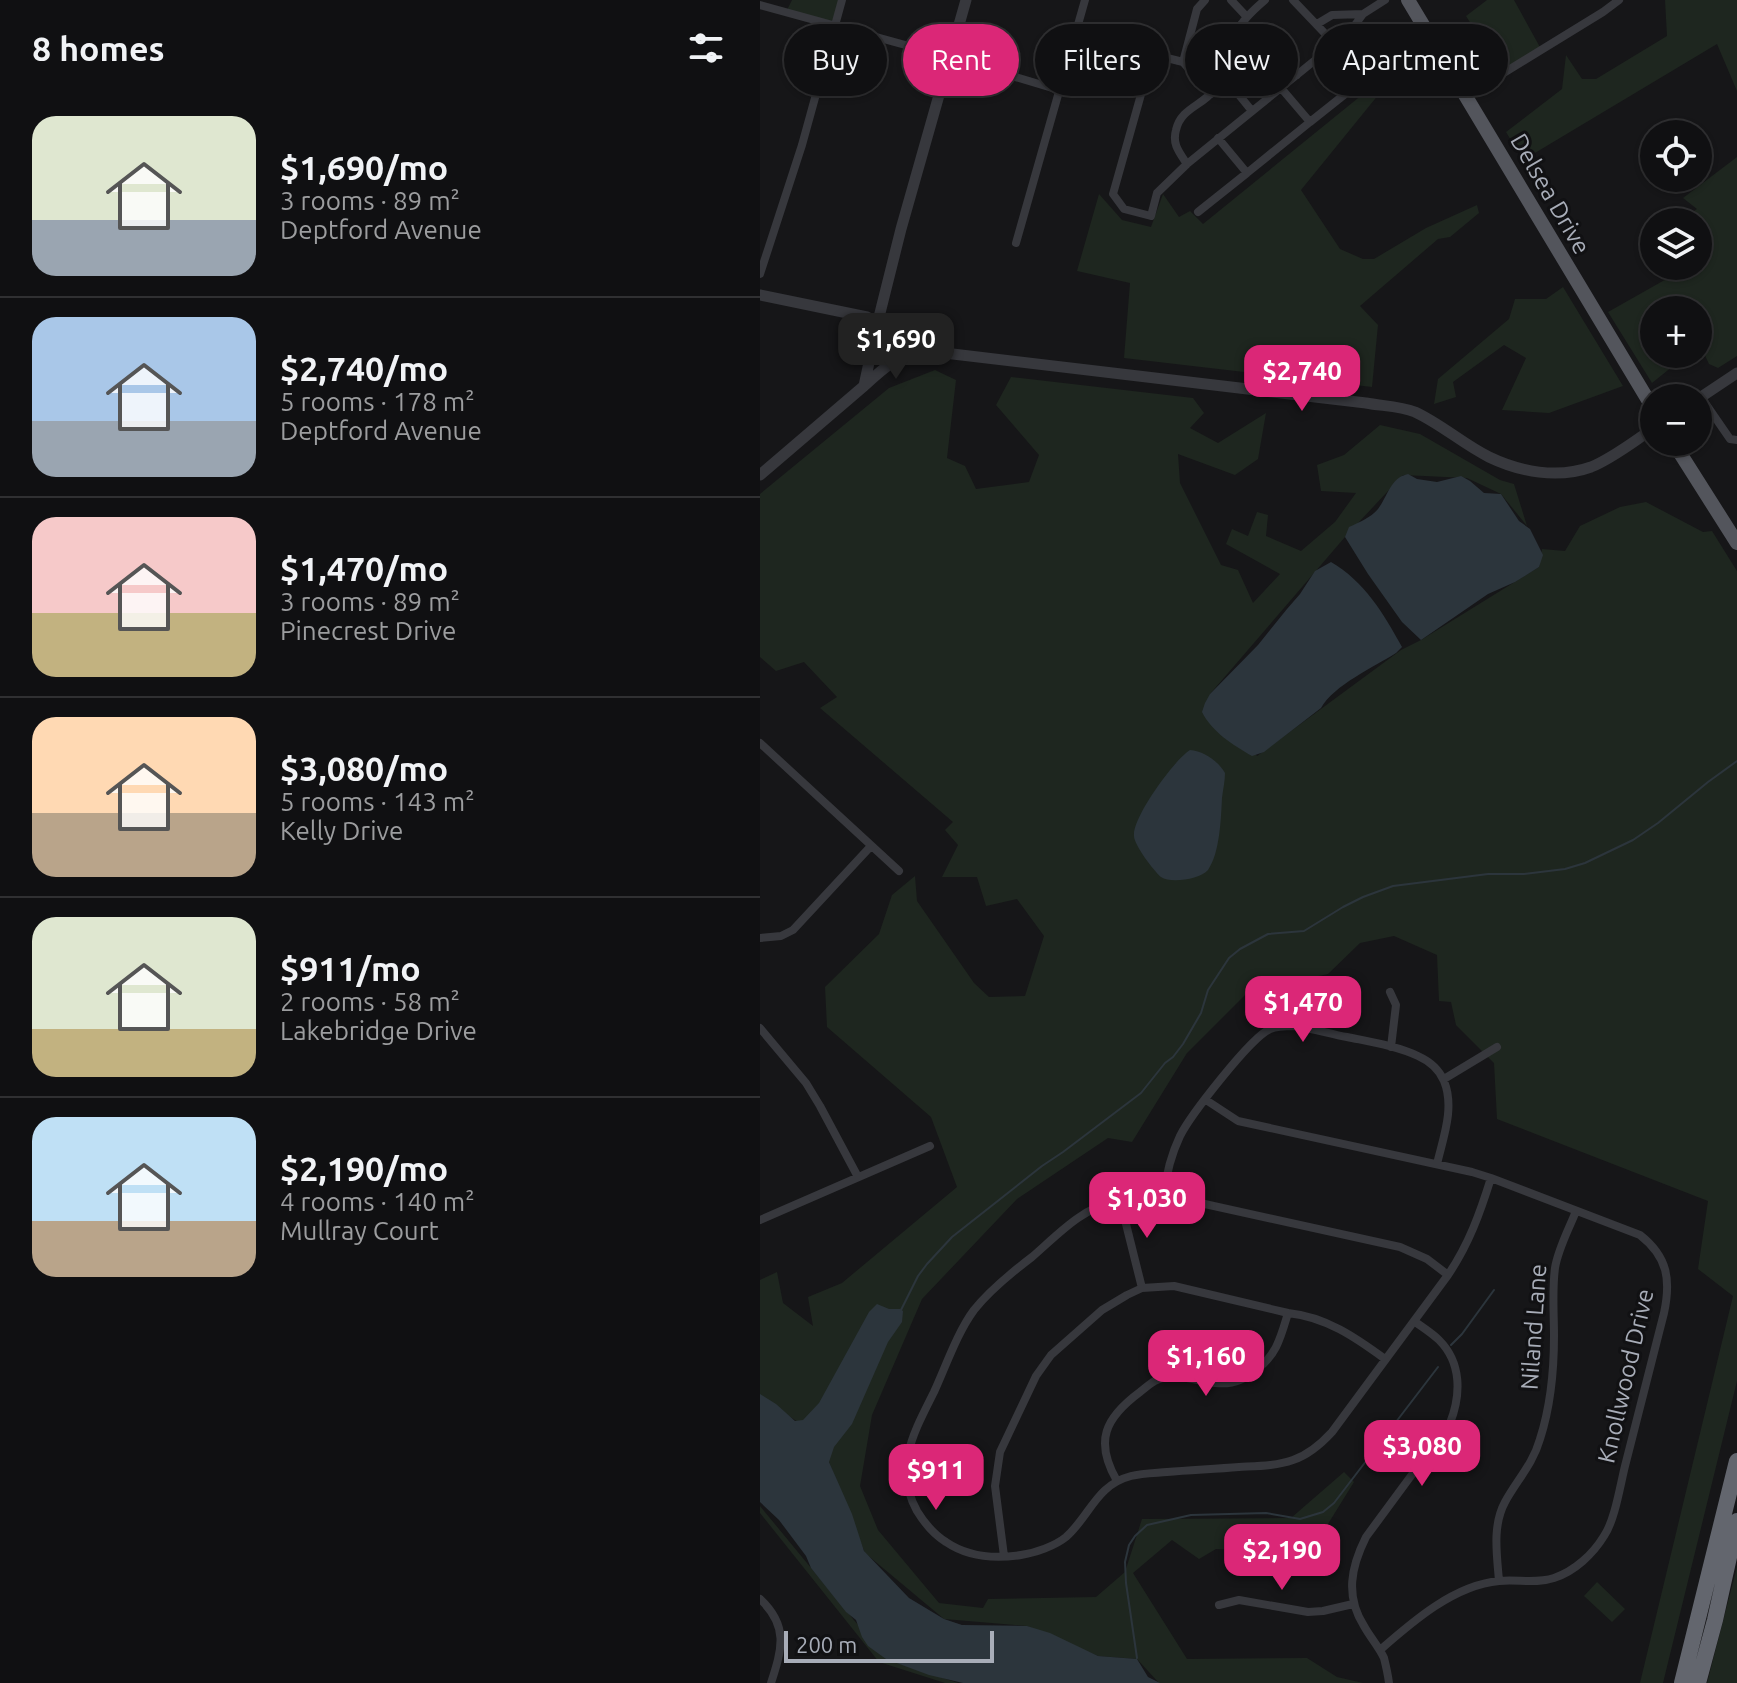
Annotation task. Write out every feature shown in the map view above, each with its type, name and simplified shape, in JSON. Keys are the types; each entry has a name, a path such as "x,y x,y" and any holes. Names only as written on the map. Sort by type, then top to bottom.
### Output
{"highway":[{"path":"1682,1683 1737,1461"},
{"path":"1698,1683 1737,1521"}],"main road":[{"name":"Delsea Drive","path":"1408,0 1422,24"},
{"name":"Delsea Drive","path":"1466,96 1640,387"},
{"path":"1682,456 1737,543"}],"street":[{"path":"836,24 842,0"},
{"path":"959,24 966,0"},
{"path":"1078,24 1085,0"},
{"path":"1183,62 1197,9 1205,0"},
{"path":"1231,0 1246,16"},
{"path":"1241,24 1265,0"},
{"path":"1293,0 1317,24 1332,15 1363,14"},
{"path":"1356,24 1363,14 1385,0"},
{"path":"1508,70 1619,0"},
{"path":"760,5 828,24"},
{"path":"1185,64 1167,58 1149,66 1113,194 1124,209 1151,216 1157,193 1187,164 1271,96"},
{"path":"1298,74 1314,61"},
{"path":"760,274 816,96"},
{"path":"864,386 901,229 938,96"},
{"path":"1016,243 1057,96"},
{"path":"1187,164 1174,143 1176,127 1185,111 1208,96"},
{"path":"1240,96 1252,111"},
{"path":"1288,96 1310,122"},
{"path":"1198,212 1343,96"},
{"path":"1218,138 1247,173"},
{"path":"760,295 867,317 913,352"},
{"path":"760,475 890,364 913,352 936,352 1409,410 1487,456 1512,467 1545,473 1591,467 1640,437"},
{"path":"1712,389 1737,373"},
{"path":"1712,415 1730,439 1737,440"},
{"path":"760,743 899,871"},
{"path":"760,938 781,936 793,930 871,846"},
{"path":"1390,992 1396,1005 1391,1047"},
{"path":"1164,1195 1174,1149 1186,1125 1249,1045 1269,1029 1279,1027 1296,1026 1391,1047 1429,1061 1444,1079 1448,1096 1449,1111 1437,1164"},
{"path":"760,1028 806,1083 858,1177"},
{"path":"1444,1079 1497,1047"},
{"name":"Knollwood Drive","path":"1206,1100 1238,1121 1491,1178 1640,1235 1650,1244 1666,1269 1669,1282 1664,1313 1607,1533 1586,1559 1553,1578 1499,1581 1464,1591 1433,1607 1380,1650"},
{"path":"760,1220 930,1146"},
{"path":"1448,1275 1427,1259 1400,1247 1164,1195 1143,1194 1107,1203 1080,1216 1011,1274 985,1298 967,1321 913,1435 906,1483 915,1507 925,1525 953,1547 986,1557 1022,1555 1064,1538 1101,1492 1117,1481 1144,1474 1277,1464 1300,1457 1322,1444 1332,1432 1385,1359 1414,1321 1448,1275 1463,1254 1481,1214 1491,1178"},
{"path":"1120,1200 1142,1288"},
{"name":"Niland Lane","path":"1499,1581 1496,1543 1499,1519 1503,1505 1535,1454 1549,1403 1554,1369 1555,1268 1576,1211"},
{"path":"1004,1556 995,1486 1000,1452 1036,1376 1051,1355 1102,1310 1127,1295 1142,1288 1174,1286 1311,1317 1339,1327 1385,1359"},
{"path":"1117,1481 1108,1465 1105,1450 1106,1433 1121,1407 1156,1380 1166,1377 1213,1383 1241,1380 1275,1352 1288,1313"},
{"path":"1389,1683 1380,1650 1353,1604 1355,1565 1366,1537 1450,1423 1457,1406 1458,1380 1449,1355 1440,1341 1414,1321"},
{"path":"760,1599 776,1616 781,1630 771,1683"},
{"path":"1219,1605 1239,1600 1308,1612 1353,1604"}],"shaded area":[{"path":"792,0 840,0 833,24 786,12"},
{"path":"1487,0 1514,0 1541,49 1508,69 1508,24 1471,24 1466,16"},
{"path":"1665,0 1737,0 1737,91 1717,44 1523,160 1506,132 1562,89 1566,55 1582,79 1596,79 1667,36"},
{"path":"1361,96 1377,96 1301,190 1340,249 1363,259 1374,259 1426,228 1477,205 1479,213 1450,237 1438,239 1360,306 1378,325 1372,387 1124,358 1130,283 1077,271 1099,194 1122,220 1151,227 1163,194 1179,217 1190,211 1203,224"},
{"path":"1737,157 1737,356 1718,368 1712,365 1712,296 1640,296 1640,364 1608,312 1665,280 1712,280 1712,208 1696,208 1683,198 1691,192 1712,192 1712,176"},
{"path":"1563,287 1623,386 1549,413 1502,410 1526,358 1504,345 1453,382 1456,397 1434,404 1438,379 1509,319 1515,299 1546,299"},
{"path":"1643,368 1671,368 1652,383"},
{"path":"935,370 956,380 947,458 965,466 976,489 1029,482 1039,455 996,405 1011,377 1193,398 1204,413 1190,428 1218,443 1266,413 1258,459 1235,475 1178,454 1180,483 1221,565 1238,570 1253,603 1280,574 1226,544 1232,529 1248,536 1257,512 1268,515 1266,536 1301,551 1335,522 1356,493 1321,491 1317,465 1344,455 1380,425 1420,434 1500,480 1514,484 1527,526 1501,494 1467,478 1403,475 1345,537 1210,694 1257,756 1401,650 1539,567 1542,549 1565,551 1580,526 1620,507 1646,502 1703,532 1712,531 1737,571 1737,1381 1663,1683 1640,1683 1733,1296 1698,1269 1708,1201 1497,1119 1494,1063 1456,1025 1451,1002 1439,1001 1437,955 1394,936 1360,943 1328,974 1249,991 1187,1053 1132,1142 1108,1138 1017,1199 922,1299 872,1415 860,1486 878,1530 939,1603 983,1608 988,1599 1096,1597 1125,1572 1142,1519 1291,1518 1344,1472 1354,1482 1310,1553 1216,1549 1199,1559 1172,1540 1133,1573 1187,1659 1307,1658 1337,1677 1363,1683 1159,1683 1137,1659 1098,1656 1027,1626 944,1619 865,1553 829,1462 798,1422 760,1397 760,1280 777,1272 783,1303 813,1326 808,1297 842,1283 957,1187 931,1117 827,1027 825,987 879,934 892,895 915,876 917,901 974,983 989,997 1025,996 1044,936 1017,899 986,906 977,877 942,877 958,845 945,830 953,822 820,708 837,697 804,662 776,671 760,657 760,494 889,388"},
{"path":"1408,474 1417,479 1437,482 1461,476 1484,493 1501,494 1519,521 1530,529 1543,555 1539,567 1488,594 1421,640 1402,622 1345,537 1349,527 1375,512 1397,479"},
{"path":"1331,562 1363,589 1402,647 1345,684 1321,708 1264,752 1252,756 1230,743 1211,726 1202,712 1205,703 1258,645 1315,571"},
{"path":"1190,750 1210,757 1225,773 1219,835 1208,870 1192,878 1171,880 1161,877 1145,858 1135,840 1135,828 1155,790"},
{"path":"877,1304 903,1311 902,1322 888,1342 852,1424 834,1447 829,1462 864,1551 909,1598 944,1619 962,1625 1027,1626 1050,1633 1098,1656 1137,1659 1148,1677 1160,1683 963,1683 929,1675 886,1659 868,1646 856,1620 811,1568 806,1556 779,1520 760,1502 760,1394 795,1421 803,1420 819,1403 869,1312"},
{"path":"760,1506 886,1659 958,1683 945,1683 879,1662 760,1513"},
{"path":"1737,1567 1737,1683 1707,1683"},
{"path":"1597,1582 1625,1609 1612,1622 1584,1596"}],"waterway":[{"path":"901,1310 918,1276 952,1237 1141,1093 1183,1044 1201,1013 1208,990 1229,958 1240,949 1268,934 1304,931 1343,907 1393,886 1488,874 1524,874 1585,863 1633,840 1737,761"},
{"path":"1451,1345 1494,1290"},
{"path":"1137,1658 1125,1562 1135,1536 1147,1525 1191,1515 1266,1513 1300,1519 1323,1512 1334,1503 1438,1367"}]}
